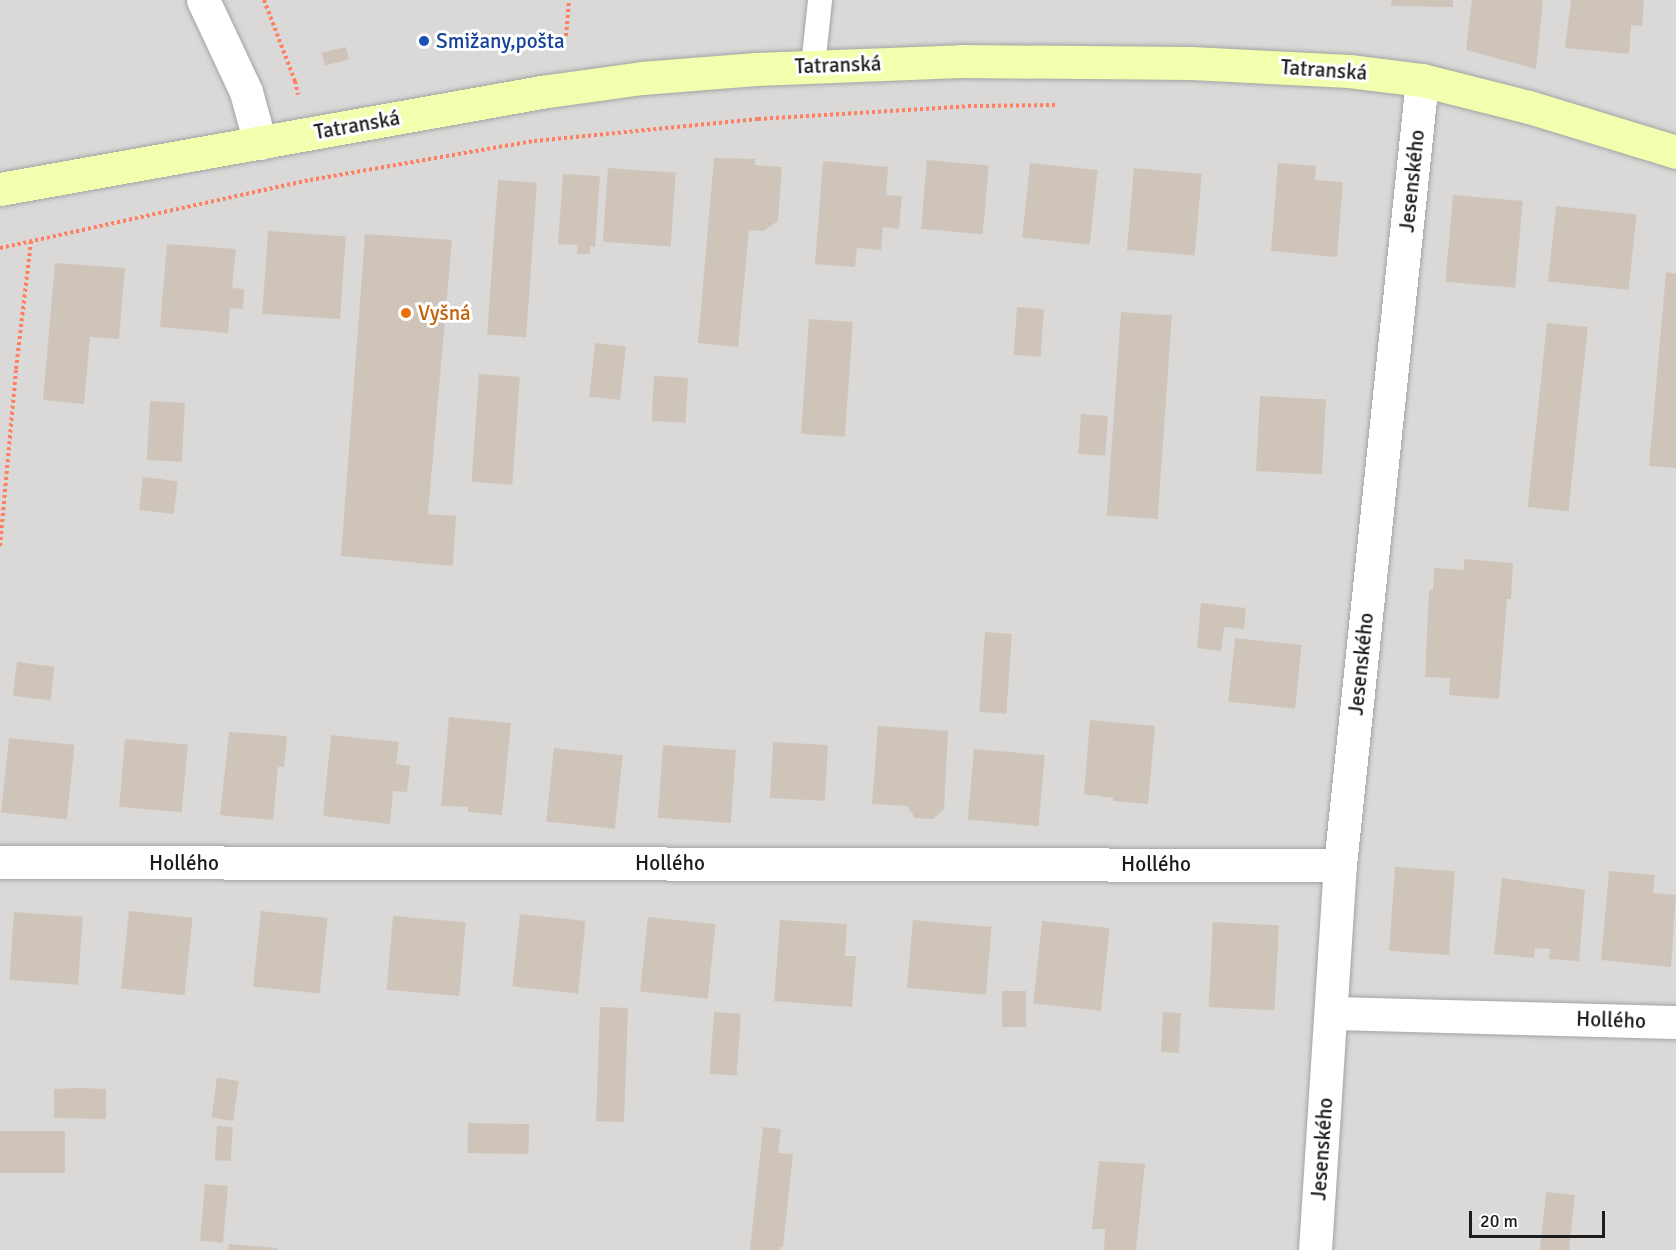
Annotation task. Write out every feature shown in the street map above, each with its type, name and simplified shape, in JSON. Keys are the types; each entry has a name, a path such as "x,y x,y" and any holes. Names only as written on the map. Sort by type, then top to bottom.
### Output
{"main road":[{"name":"Tatranská","path":"0,189 552,90 642,78 813,66 961,61 1191,63 1349,71 1422,80 1529,107 1676,152"}],"street":[{"path":"203,0 246,92 260,143"},
{"name":"Jesenského","path":"1315,1250 1340,865 1422,80"},
{"name":"Hollého","path":"0,862 1340,865"},
{"name":"Hollého","path":"1331,1013 1676,1022"}],"lane":[{"path":"813,66 820,0"}],"path":[{"path":"264,0 295,81 305,134 310,180"},
{"path":"566,36 569,0"},
{"path":"0,248 310,180 534,141 758,119 968,106 1062,105"},
{"path":"0,546 16,369 31,241"}],"shaded area":[{"path":"0,0 1676,0 1676,1250 0,1250"}],"building":[{"path":"1392,0 1453,0 1453,7 1391,6"},
{"path":"1472,0 1543,0 1536,69 1466,50"},
{"path":"1571,0 1644,0 1642,26 1631,25 1629,54 1565,48"},
{"path":"346,47 349,60 325,65 322,53"},
{"path":"714,158 755,159 755,165 782,167 778,221 763,231 749,230 738,347 698,343"},
{"path":"927,160 989,165 983,234 921,229"},
{"path":"823,161 888,167 886,195 902,196 899,229 883,227 881,250 857,248 855,267 815,264"},
{"path":"1030,163 1098,170 1090,245 1022,238"},
{"path":"1278,163 1316,166 1315,180 1343,182 1337,257 1271,251"},
{"path":"608,168 676,173 671,247 603,242"},
{"path":"1134,168 1202,174 1195,256 1127,250"},
{"path":"563,174 600,176 595,247 590,246 590,254 577,254 578,245 558,244"},
{"path":"498,180 537,183 526,337 487,335"},
{"path":"1453,195 1523,201 1515,288 1445,282"},
{"path":"1556,206 1637,214 1629,290 1548,282"},
{"path":"268,231 346,236 340,319 262,314"},
{"path":"365,234 452,240 428,514 456,516 453,566 341,556"},
{"path":"167,244 236,249 232,288 244,289 243,309 230,308 228,333 160,327"},
{"path":"55,263 125,268 119,339 90,337 84,404 43,400"},
{"path":"1666,272 1676,274 1676,468 1649,466"},
{"path":"1017,307 1044,309 1041,357 1014,355"},
{"path":"1121,312 1172,316 1158,519 1107,516"},
{"path":"809,319 853,322 845,437 801,434"},
{"path":"1547,323 1588,327 1568,511 1528,507"},
{"path":"595,343 626,346 620,400 589,397"},
{"path":"479,374 520,377 512,485 471,482"},
{"path":"654,376 688,378 686,423 652,421"},
{"path":"1260,396 1326,399 1322,474 1256,471"},
{"path":"150,401 185,403 182,462 147,460"},
{"path":"1081,414 1108,416 1105,456 1078,454"},
{"path":"143,477 178,481 174,514 139,510"},
{"path":"1464,559 1513,563 1511,599 1507,599 1499,699 1449,695 1450,678 1425,677 1429,590 1433,590 1434,568 1464,570"},
{"path":"1201,603 1246,608 1244,629 1224,627 1221,651 1197,648"},
{"path":"985,632 1012,634 1006,714 979,712"},
{"path":"1235,638 1302,645 1295,709 1228,702"},
{"path":"17,662 55,667 51,700 13,696"},
{"path":"449,717 511,723 502,815 468,812 468,807 441,806"},
{"path":"1090,720 1155,726 1148,804 1113,801 1113,798 1084,794"},
{"path":"878,726 948,731 944,809 933,819 915,818 907,806 872,804"},
{"path":"229,732 287,736 284,767 278,767 273,820 220,815"},
{"path":"331,735 399,742 396,764 410,766 407,792 393,791 390,824 323,816"},
{"path":"9,738 75,745 67,819 1,813"},
{"path":"125,739 188,744 182,812 119,807"},
{"path":"773,742 828,745 825,801 770,798"},
{"path":"663,745 736,750 731,823 658,818"},
{"path":"554,748 623,755 615,829 546,822"},
{"path":"974,749 1045,755 1039,826 968,820"},
{"path":"1395,867 1455,871 1449,955 1389,951"},
{"path":"1609,871 1655,875 1653,893 1676,895 1671,967 1601,960"},
{"path":"1502,878 1585,890 1579,961 1549,959 1550,949 1535,948 1534,958 1494,954"},
{"path":"129,911 193,918 184,995 121,989"},
{"path":"261,911 328,918 320,994 253,987"},
{"path":"14,912 83,917 78,985 9,980"},
{"path":"520,914 586,921 578,993 512,987"},
{"path":"393,916 466,922 459,996 387,990"},
{"path":"648,917 716,924 708,999 640,992"},
{"path":"780,920 847,924 845,956 856,956 852,1007 774,1001"},
{"path":"913,920 992,927 986,995 907,988"},
{"path":"1042,921 1110,928 1101,1011 1033,1004"},
{"path":"1213,922 1279,925 1274,1010 1209,1007"},
{"path":"1002,991 1026,991 1026,1027 1002,1027"},
{"path":"600,1007 628,1008 624,1122 596,1121"},
{"path":"714,1012 741,1014 737,1076 710,1074"},
{"path":"1163,1012 1181,1013 1179,1053 1161,1052"},
{"path":"217,1078 239,1081 233,1121 211,1118"},
{"path":"54,1089 106,1089 106,1119 54,1118"},
{"path":"468,1123 529,1124 528,1154 467,1153"},
{"path":"217,1126 233,1127 231,1161 215,1160"},
{"path":"763,1127 781,1129 778,1153 793,1154 783,1247 779,1250 750,1250"},
{"path":"0,1131 65,1131 65,1173 0,1173"},
{"path":"1099,1161 1145,1164 1136,1250 1104,1250 1105,1229 1092,1229"},
{"path":"205,1184 228,1186 223,1243 200,1241"},
{"path":"1546,1192 1575,1195 1569,1250 1540,1250"},
{"path":"229,1244 278,1248 277,1250 228,1250"}],"place":[{"name":"Smižany,pošta","path":"424,41"},
{"name":"Vyšná","path":"406,313"}]}
